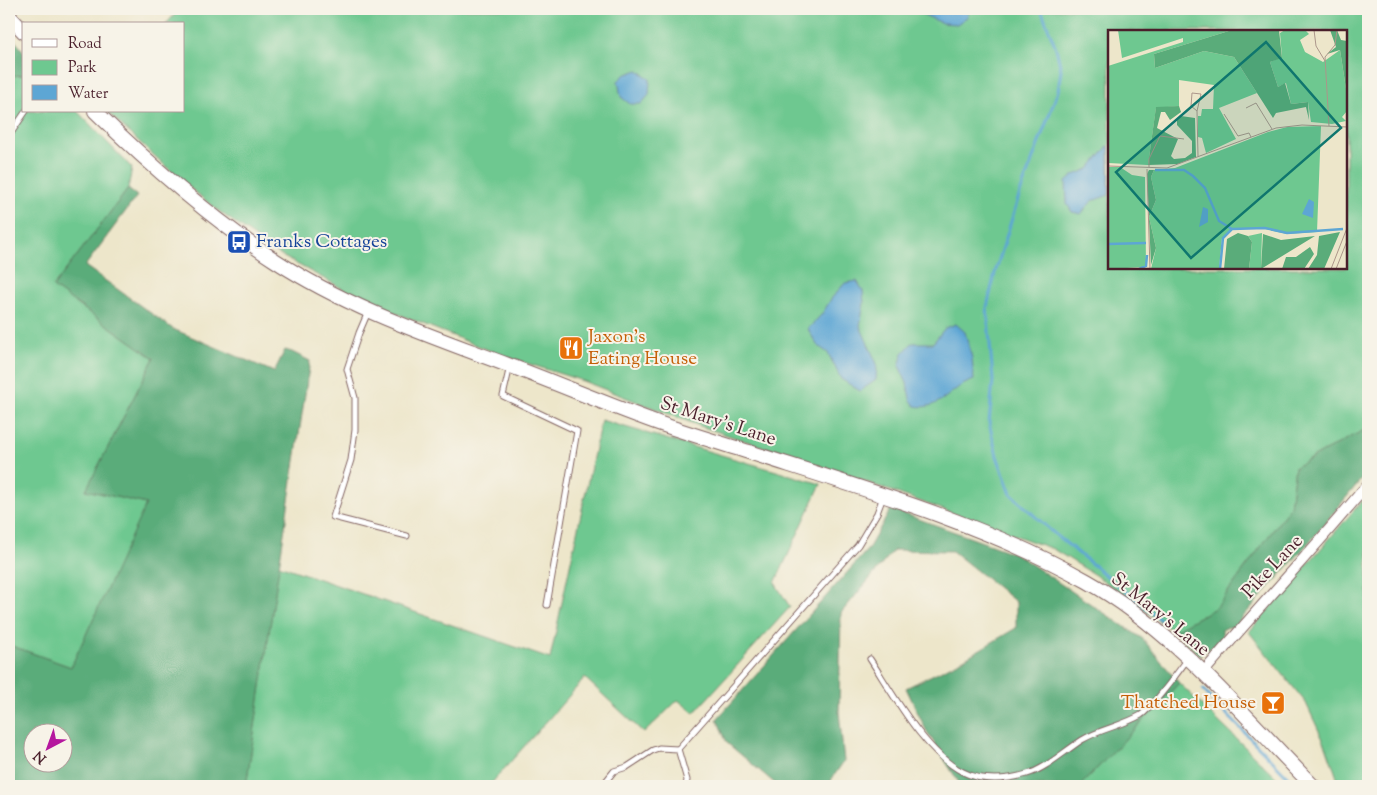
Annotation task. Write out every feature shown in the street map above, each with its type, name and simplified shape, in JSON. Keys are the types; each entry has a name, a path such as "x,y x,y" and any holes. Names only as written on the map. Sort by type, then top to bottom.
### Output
{"main road":[{"path":"9,16 22,30"},
{"name":"St Mary's Lane","path":"96,112 187,195 225,226 309,281 369,312 659,423 935,514 1048,561 1090,583 1131,610 1188,659 1313,786"}],"street":[{"name":"Pike Lane","path":"1203,673 1258,608 1318,544 1368,484"}],"lane":[{"path":"9,136 25,112"},
{"path":"369,312 359,333 347,369 355,398 355,430 351,460 333,516 407,536"},
{"path":"510,366 503,396 577,431 547,605"},
{"path":"678,749 858,546 877,513 883,497"},
{"path":"870,659 918,731 941,757 964,773 983,779 1007,778 1028,774 1082,740 1100,731 1122,724 1143,713 1188,659"},
{"path":"602,786 614,771 627,767 653,750 660,748 678,749"},
{"path":"678,749 687,780 686,786"}],"green space":[{"path":"180,9 1368,9 1368,428 1295,467 1290,507 1217,607 1173,631 1095,575 1053,549 824,467 700,426 583,381 501,355 398,314 345,290 280,255 185,184 107,112 185,112 185,22 168,22"},
{"path":"9,33 22,49 22,75 9,76"},
{"path":"22,75 22,112 78,112 132,168 128,189 53,287 154,358 86,490 147,504 71,667 9,645 9,76"},
{"path":"128,189 137,196 85,266 173,329 274,372 285,350 310,361 246,786 9,786 9,645 71,667 146,504 86,490 154,358 53,287"},
{"path":"601,420 821,484 775,583 790,607 694,713 678,700 644,733 585,678 489,786 246,786 279,565 550,659"},
{"path":"1368,428 1368,471 1313,538 1234,627 1222,630 1223,640 1200,655 1173,631 1217,607 1290,507 1295,467"},
{"path":"1368,494 1368,786 1340,786 1326,746 1306,703 1249,632"},
{"path":"891,509 1016,554 1143,639 1179,683 1080,786 961,786 926,730 906,688 962,660 1016,628 1016,602 952,551 894,550 841,613 839,712 844,761 827,786 778,786 727,743 717,719 868,549"},
{"path":"1179,683 1285,786 1080,786"}],"water":[{"path":"915,9 970,9 967,17 957,24 942,23 915,11"},
{"path":"638,70 650,79 649,95 641,104 630,104 621,97 618,81 624,75"},
{"path":"1108,146 1108,195 1092,201 1081,214 1072,212 1067,204 1066,182 1074,175 1089,169"},
{"path":"857,281 863,291 864,303 860,326 877,364 876,380 860,391 841,379 828,353 817,345 808,329 822,314 831,299 845,283"},
{"path":"956,324 965,332 972,358 974,380 959,387 934,404 922,407 915,406 910,399 907,383 899,366 903,353 912,343 933,343 945,328"}],"waterway":[{"path":"1041,9 1056,48 1061,70 1058,91 1018,199 995,273 987,307 993,380 989,423 997,456 1011,494 1051,531 1165,623"},
{"path":"1203,690 1297,786"}],"place":[{"name":"Franks Cottages","path":"239,242"},
{"name":"Jaxon's Eating House","path":"571,348"},
{"name":"Thatched House","path":"1273,703"}]}
